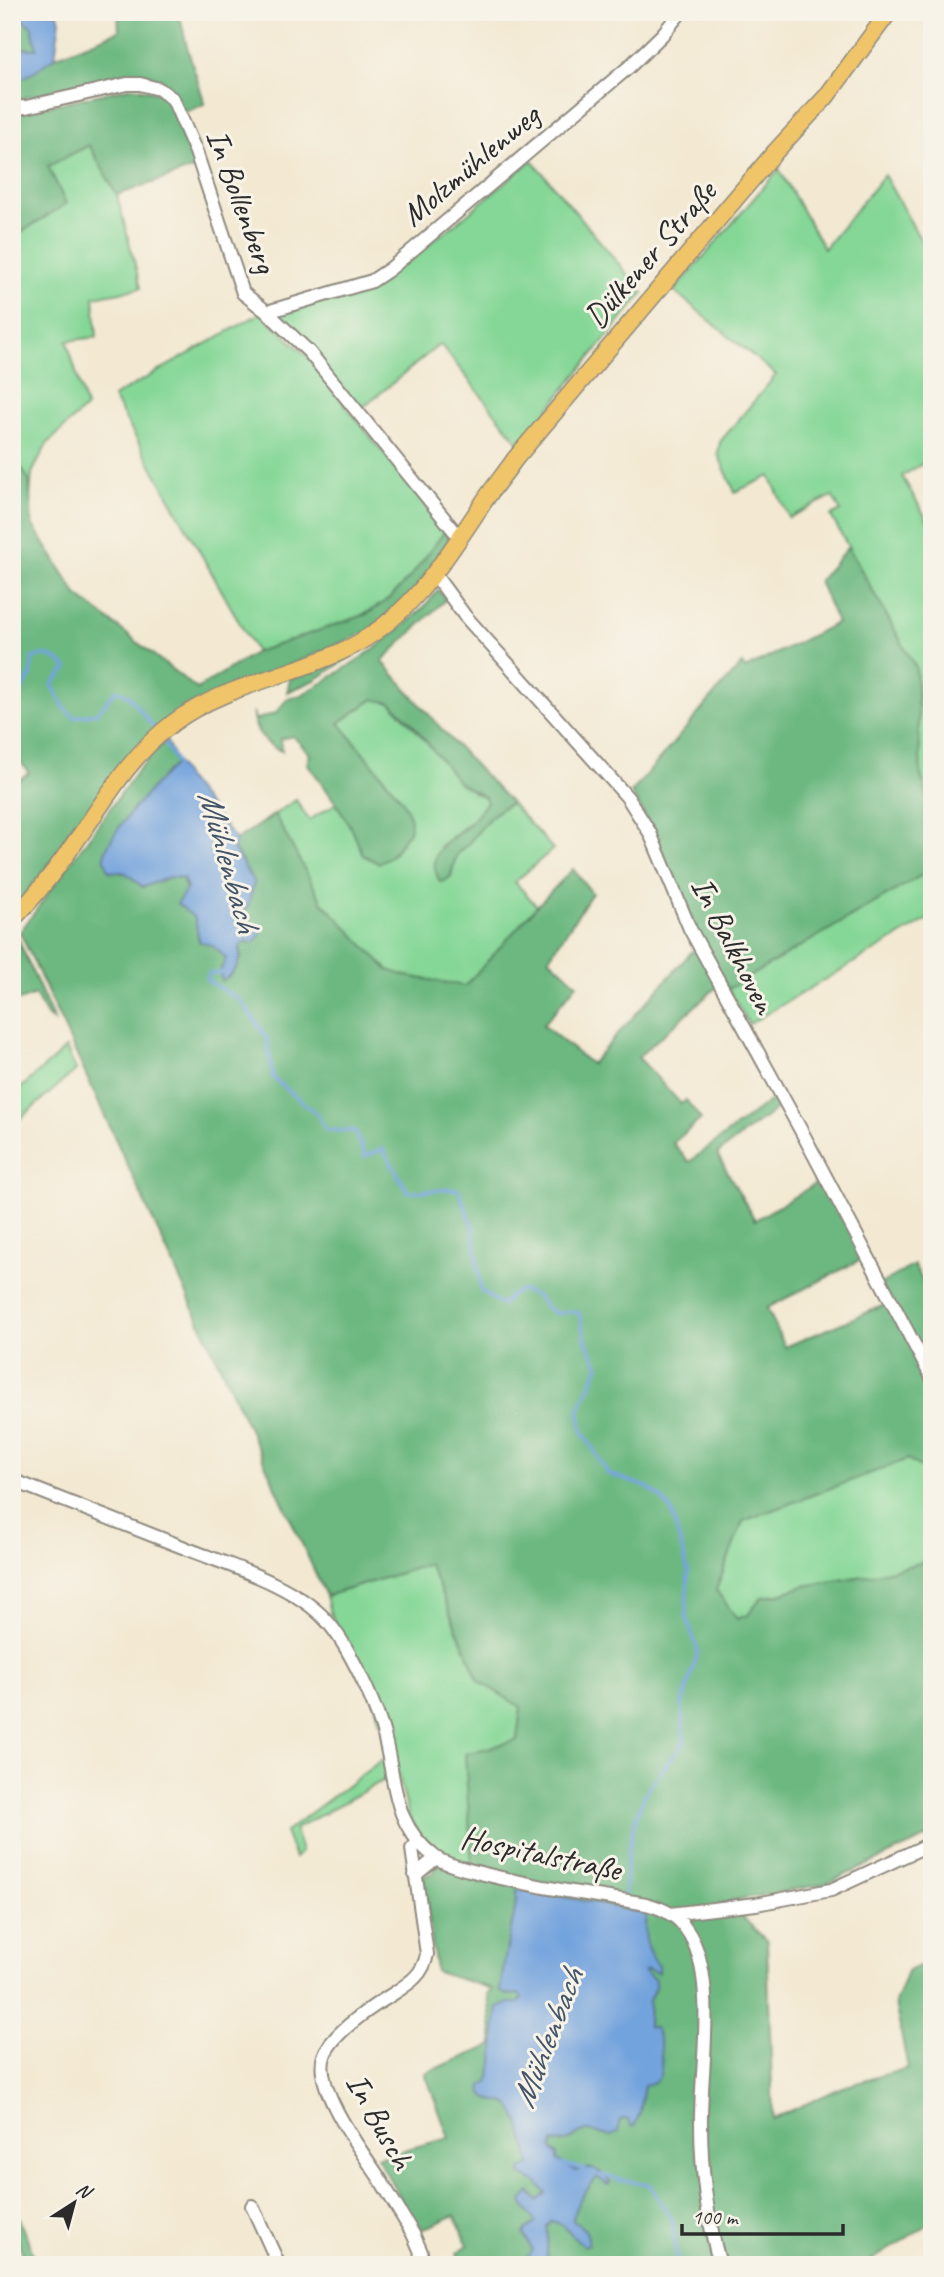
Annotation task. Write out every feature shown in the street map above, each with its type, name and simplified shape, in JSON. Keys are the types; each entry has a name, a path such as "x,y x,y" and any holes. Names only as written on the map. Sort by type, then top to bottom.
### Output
{"main road":[{"name":"Dülkener Straße","path":"13,919 60,863 127,767 173,723 205,703 237,689 326,658 366,638 402,611 435,575 515,459 775,152 833,88 889,12"}],"street":[{"name":"Molzmühlenweg","path":"267,312 372,281 390,269 629,67 681,12"},
{"name":"In Bollenberg","path":"12,108 127,84 150,86 168,94 177,104 196,152 243,293 309,352 460,538"},
{"name":"In Balkhoven","path":"435,575 465,616 628,798 649,833 690,929 932,1378"},
{"name":"Hospitalstraße","path":"12,1480 288,1591 316,1611 327,1621 345,1648 372,1702 382,1730 397,1805 405,1825 418,1842 436,1858 484,1874 659,1907 686,1928 701,1966 704,1985 702,2148 706,2205 720,2265"},
{"name":"In Busch","path":"418,1842 412,1849 426,1954 424,1967 413,1981 366,2011 336,2039 323,2057 322,2068 327,2090 339,2117 413,2234 422,2256 419,2265"},
{"path":"670,1914 756,1904 831,1890 932,1843"},
{"path":"415,1875 436,1858"},
{"path":"251,2206 279,2265"}],"green space":[{"path":"12,12 32,27 37,49 15,48 12,45"},
{"path":"118,12 179,12 205,104 185,112 158,84 144,79 127,78 65,87 12,101 12,83 55,57 119,31"},
{"path":"133,87 156,92 169,100 196,168 117,195 89,145 48,166 66,204 12,238 12,114"},
{"path":"90,145 117,195 141,288 94,297 97,337 67,341 86,407 47,444 32,473 28,527 76,599 201,697 12,784 29,773 12,726 12,238 66,204 47,166"},
{"path":"532,160 643,293 520,444 440,344 361,409 279,318 281,312 373,284 449,229"},
{"path":"779,169 824,249 884,175 932,260 932,458 902,476 932,528 932,811 921,775 916,668 831,516 841,511 832,496 789,518 770,476 735,492 718,454 720,442 776,375 674,291"},
{"path":"261,313 305,354 445,531 406,583 377,607 326,630 256,652 113,397"},
{"path":"12,452 29,480 32,524 77,595 197,689 256,652 367,614 391,597 411,576 445,531 449,540 419,588 369,631 172,716 12,910 12,784 29,773 12,751"},
{"path":"848,547 916,668 921,775 932,811 932,869 728,989 695,929 644,814 631,793 742,664 745,669 837,623 819,581"},
{"path":"438,590 446,599 382,661 511,803 486,821 458,853 448,879 440,882 434,863 439,850 477,816 487,802 485,797 459,783 411,722 391,703 373,699 339,723 403,801 411,819 409,831 392,855 378,863 363,855 345,818 307,763 310,754 293,736 280,739 282,751 271,745 258,731 255,725 253,712 255,720 276,713 287,699 301,695 324,682 402,627"},
{"path":"359,651 315,680 287,692 290,679"},
{"path":"374,699 391,703 474,793 485,797 487,802 476,818 440,846 451,876 457,853 495,811 511,803 553,849 515,882 537,906 465,987 388,971 322,902 196,932 236,840 296,800 309,820 337,803 356,835 363,855 403,801 339,723"},
{"path":"166,740 177,763 122,825 109,871 126,873 143,887 170,877 182,878 195,918 199,941 213,946 226,958 222,967 241,959 240,946 261,932 256,927 244,928 239,923 240,916 248,906 242,861 233,848 236,840 275,815 322,902 388,970 407,976 465,986 573,869 592,893 549,958 577,984 543,1025 591,1064 696,947 719,985 638,1057 681,1104 686,1100 701,1119 673,1143 689,1162 779,1094 783,1104 717,1154 755,1220 824,1179 864,1258 767,1308 785,1347 887,1304 879,1285 914,1265 932,1297 932,1475 908,1459 743,1521 716,1590 737,1619 748,1615 762,1597 932,1560 932,1835 826,1884 730,1901 736,1911 767,1941 773,2119 843,2087 908,2068 895,2003 907,1971 932,1961 932,2222 864,2265 460,2265 457,2253 468,2245 455,2215 419,2231 377,2157 449,2138 425,2073 493,2045 488,1993 493,1989 436,1972 423,1875 431,1874 439,1865 472,1868 465,1754 517,1740 521,1707 479,1681 429,1564 326,1596 20,932 138,770"},
{"path":"932,869 932,917 749,1024 728,989"},
{"path":"18,939 54,1021 48,1017 35,995 12,1001 12,942"},
{"path":"66,1048 76,1070 12,1126 12,1096"},
{"path":"908,1459 932,1475 932,1560 762,1597 748,1615 737,1619 716,1590 743,1521"},
{"path":"429,1564 479,1681 521,1707 517,1740 472,1868 441,1854 417,1832 409,1817 398,1773 371,1692 330,1613 326,1596"},
{"path":"383,1759 386,1779 295,1829 301,1852 295,1858 285,1832"},
{"path":"12,2201 34,2256 34,2265 27,2265 12,2225"}],"water":[{"path":"14,12 57,12 60,20 55,57 12,83 12,45 15,48 37,49 32,27"},
{"path":"177,763 236,840 233,848 254,883 248,906 240,916 239,923 244,928 256,927 261,931 259,938 252,943 245,941 240,946 237,967 222,981 220,973 226,958 213,946 199,941 195,918 177,904 187,888 183,878 170,877 143,887 126,873 109,871 105,860 106,850 118,828"},
{"path":"517,1890 531,1890 642,1913 646,1917 645,1930 649,1950 659,1966 659,1973 647,1969 644,1971 655,1980 649,2001 648,2027 655,2028 659,2039 659,2077 644,2085 640,2113 634,2127 627,2119 622,2119 618,2132 611,2136 587,2131 565,2142 553,2142 552,2149 557,2154 557,2160 577,2171 587,2168 596,2170 610,2183 608,2185 597,2177 576,2208 573,2221 585,2230 588,2244 583,2246 563,2225 552,2221 547,2226 546,2265 522,2265 532,2250 524,2234 536,2222 522,2201 530,2192 538,2201 546,2193 536,2182 521,2175 521,2170 530,2166 530,2163 513,2111 506,2103 488,2099 483,2092 483,2085 488,2082 493,2064 498,2008 507,2003 519,2003 522,1998 519,1994 507,1995 500,1991"}],"waterway":[{"name":"Mühlenbach","path":"12,707 31,675 32,658 47,656 67,668 52,685 65,709 74,717 97,713 116,690 128,695 154,728"},
{"name":"Mühlenbach","path":"165,743 176,762 176,770"},
{"name":"Mühlenbach","path":"224,971 209,973 207,980 241,1001 267,1038 273,1078 317,1114 326,1130 355,1131 365,1156 383,1149 408,1192 458,1189 473,1227 481,1291 502,1305 511,1295 522,1290 538,1297 546,1307 557,1314 568,1311 579,1313 586,1341 599,1366 579,1410 582,1430 608,1474 647,1487 671,1509 688,1571 686,1614 698,1652 682,1705 684,1743 653,1782 640,1807 630,1845 624,1896"},
{"name":"Mühlenbach","path":"562,2164 585,2169"},
{"name":"Mühlenbach","path":"602,2175 649,2184 672,2219 677,2260 671,2265"}]}
